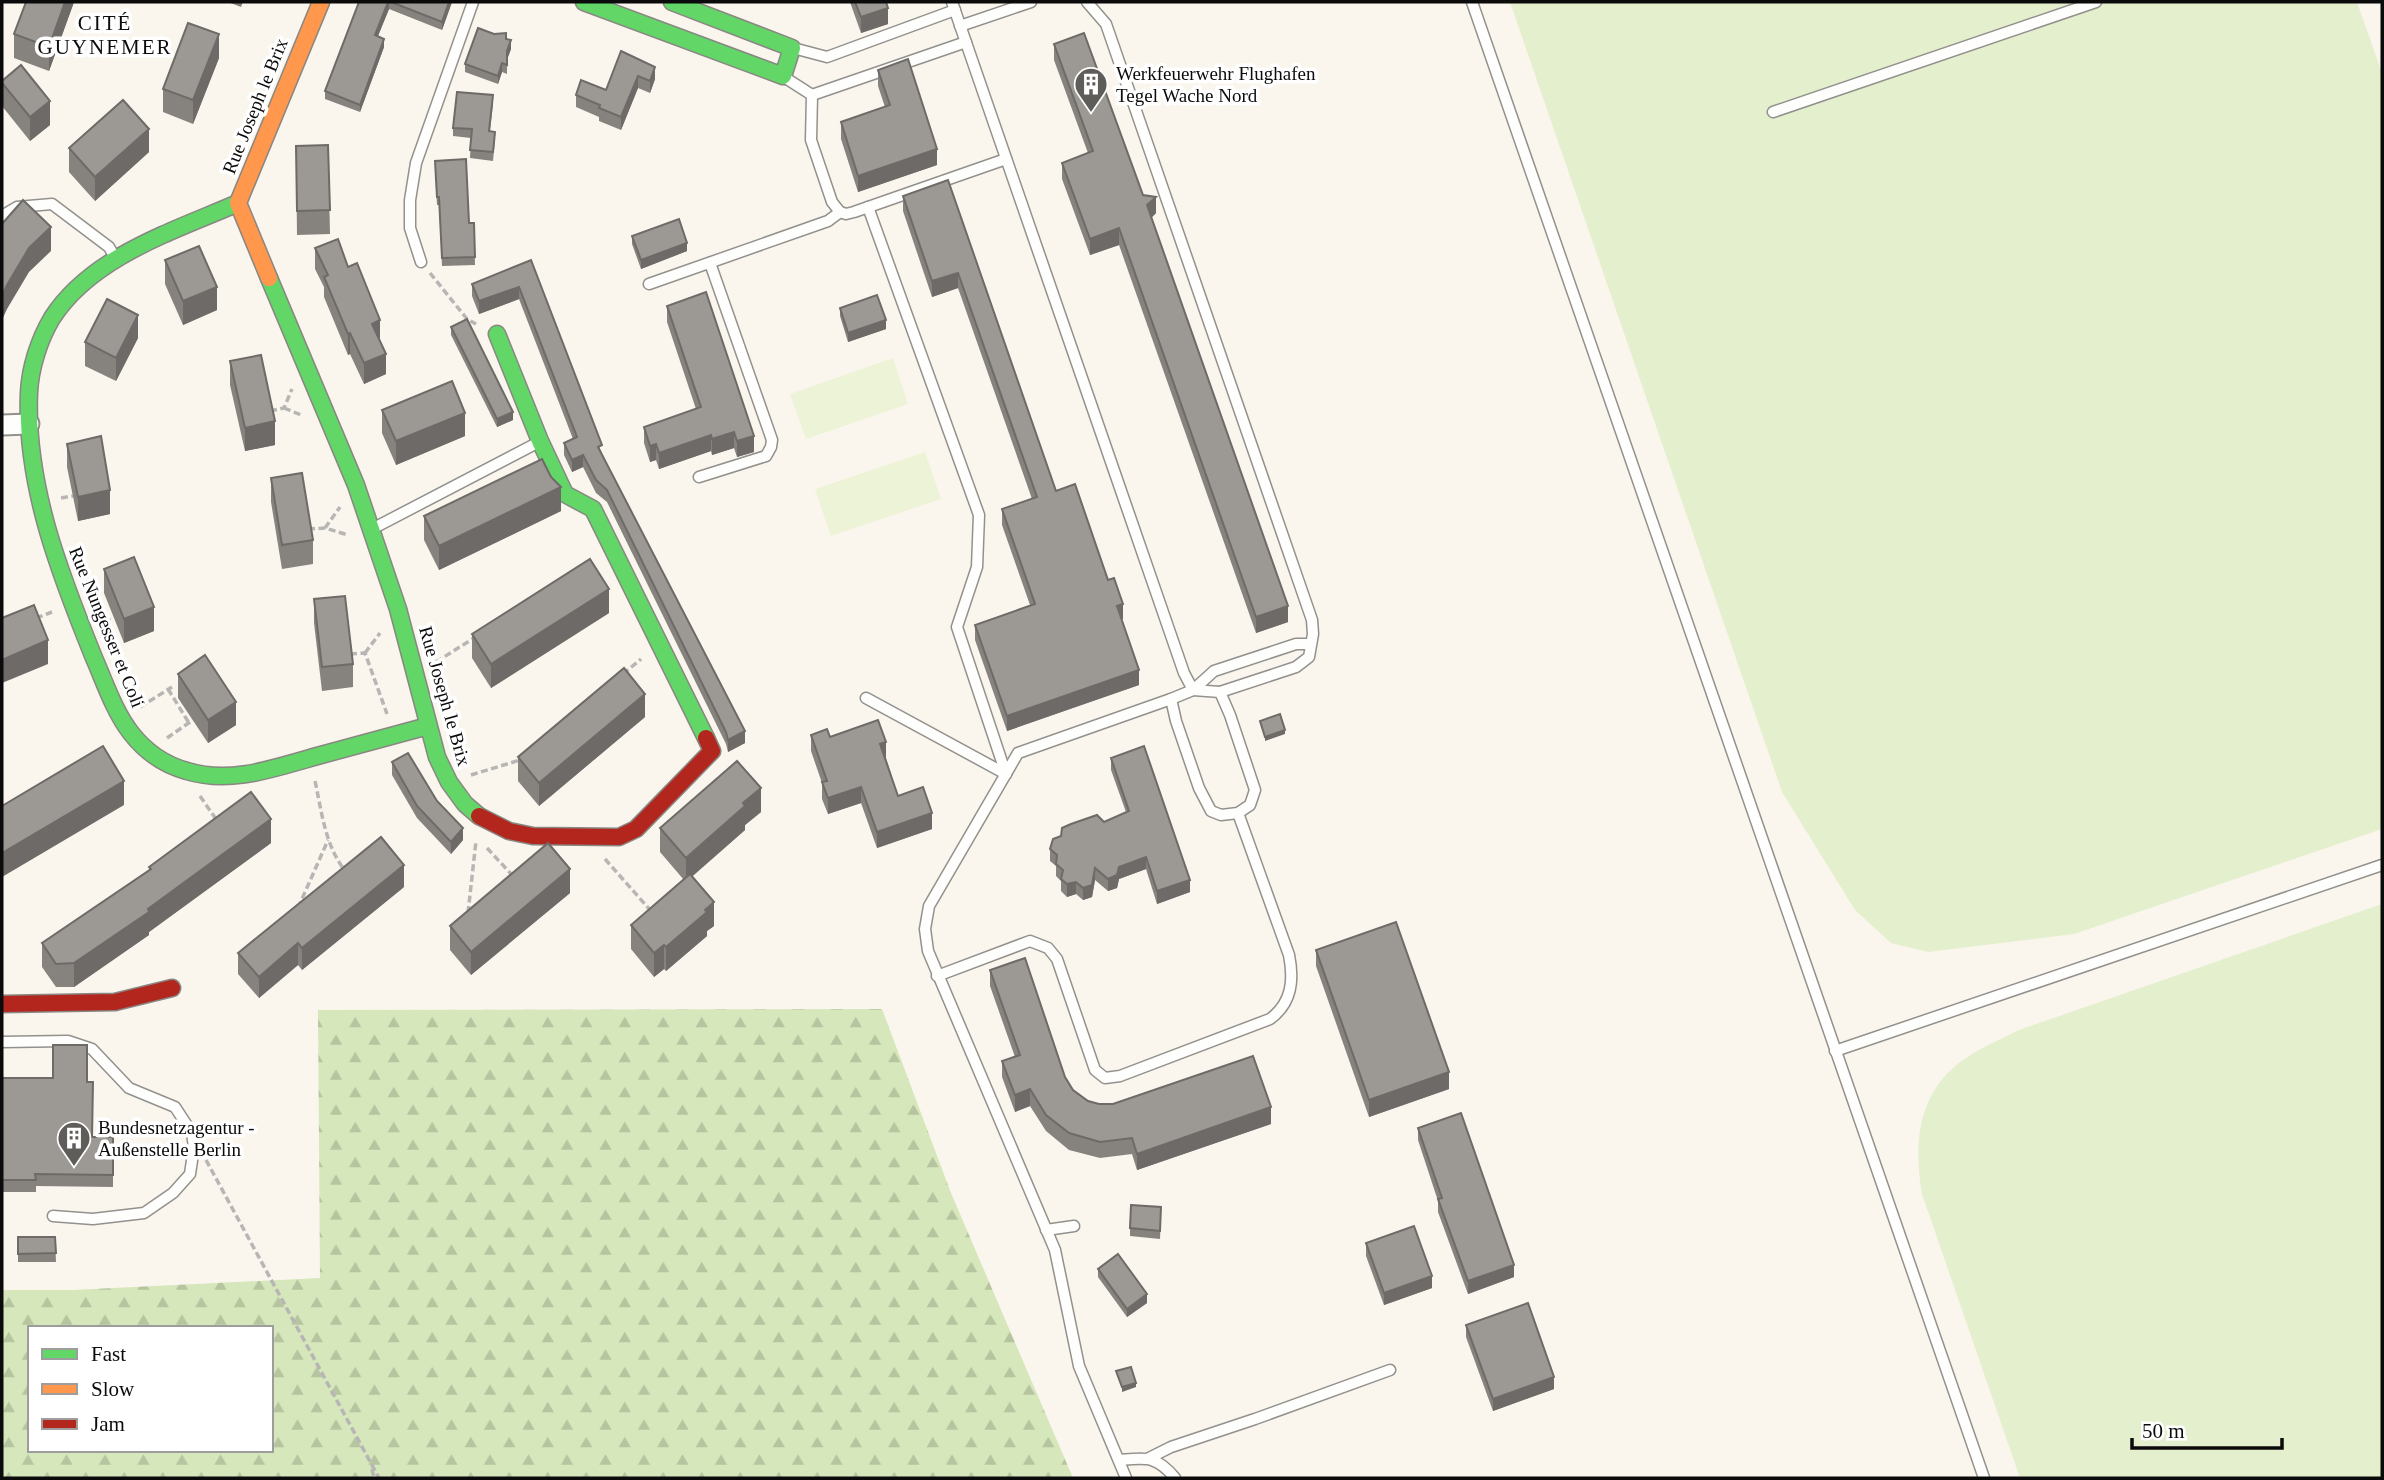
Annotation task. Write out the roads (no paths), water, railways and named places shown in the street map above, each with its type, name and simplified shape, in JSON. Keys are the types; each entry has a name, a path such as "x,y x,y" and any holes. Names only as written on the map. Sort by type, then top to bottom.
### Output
{"street":[{"name":"Rue Joseph le Brix","path":"321,2 238,203 334,428 374,536 398,609 437,757 449,782 464,804 484,820 509,831 533,836 619,837 636,829 712,751 593,509 565,494 540,441 497,334"},
{"path":"584,2 783,76 792,48 671,2"},
{"name":"Rue Nungesser et Coli","path":"238,203 116,259 77,288 53,317 37,354 29,391 29,424 54,554 72,604 120,719 147,750 169,764 195,775 223,778 251,774 428,726"},
{"path":"2,425 29,424"},
{"path":"2,1004 115,1002 172,988"}],"lane":[{"path":"421,262 410,228 410,200 416,163 473,2"},
{"path":"960,26 1031,2"},
{"path":"1087,2 1106,24 1312,620 1313,634 1309,657 1296,667 1220,692 1194,690"},
{"path":"1472,2 1984,1478"},
{"path":"1773,112 2096,2"},
{"path":"792,48 827,57 953,6 1184,673 1194,690"},
{"path":"813,95 966,42"},
{"path":"783,76 813,95"},
{"path":"813,95 811,140 832,202 840,212 846,214 1006,159"},
{"path":"2,216 17,207 52,204 109,247 116,259"},
{"path":"868,207 979,515 977,567 957,627 1006,774"},
{"path":"649,284 828,221 840,212"},
{"path":"699,477 766,456 772,440 710,263"},
{"path":"374,536 540,441"},
{"path":"1126,1478 1079,1366 1055,1250 928,951 925,929 929,906 1018,753 1194,690 1214,671 1296,644 1310,643"},
{"path":"1171,699 1199,788 1211,811 1221,815 1238,813 1250,805 1255,790 1220,692"},
{"path":"866,698 1006,774"},
{"path":"937,976 1030,941 1048,948 1057,959 1095,1070 1105,1078 1119,1076 1270,1019 1280,1011 1289,995 1292,973 1289,955 1238,813"},
{"path":"1835,1051 2382,865"},
{"path":"2,1042 68,1041 92,1049 129,1088 175,1107 192,1133 194,1147 190,1174 173,1193 144,1213 93,1219 53,1216"},
{"path":"1046,1230 1074,1226"},
{"path":"1119,1460 1149,1458 1171,1447 1390,1370"},
{"path":"1149,1458 1160,1463 1175,1478"}],"place":[{"name":"Werkfeuerwehr Flughafen Tegel Wache Nord","path":"1091,114"},
{"name":"Bundesnetzagentur - Außenstelle Berlin","path":"74,1168"}],"district":[{"name":"CITÉ GUYNEMER","path":"105,35"}]}
